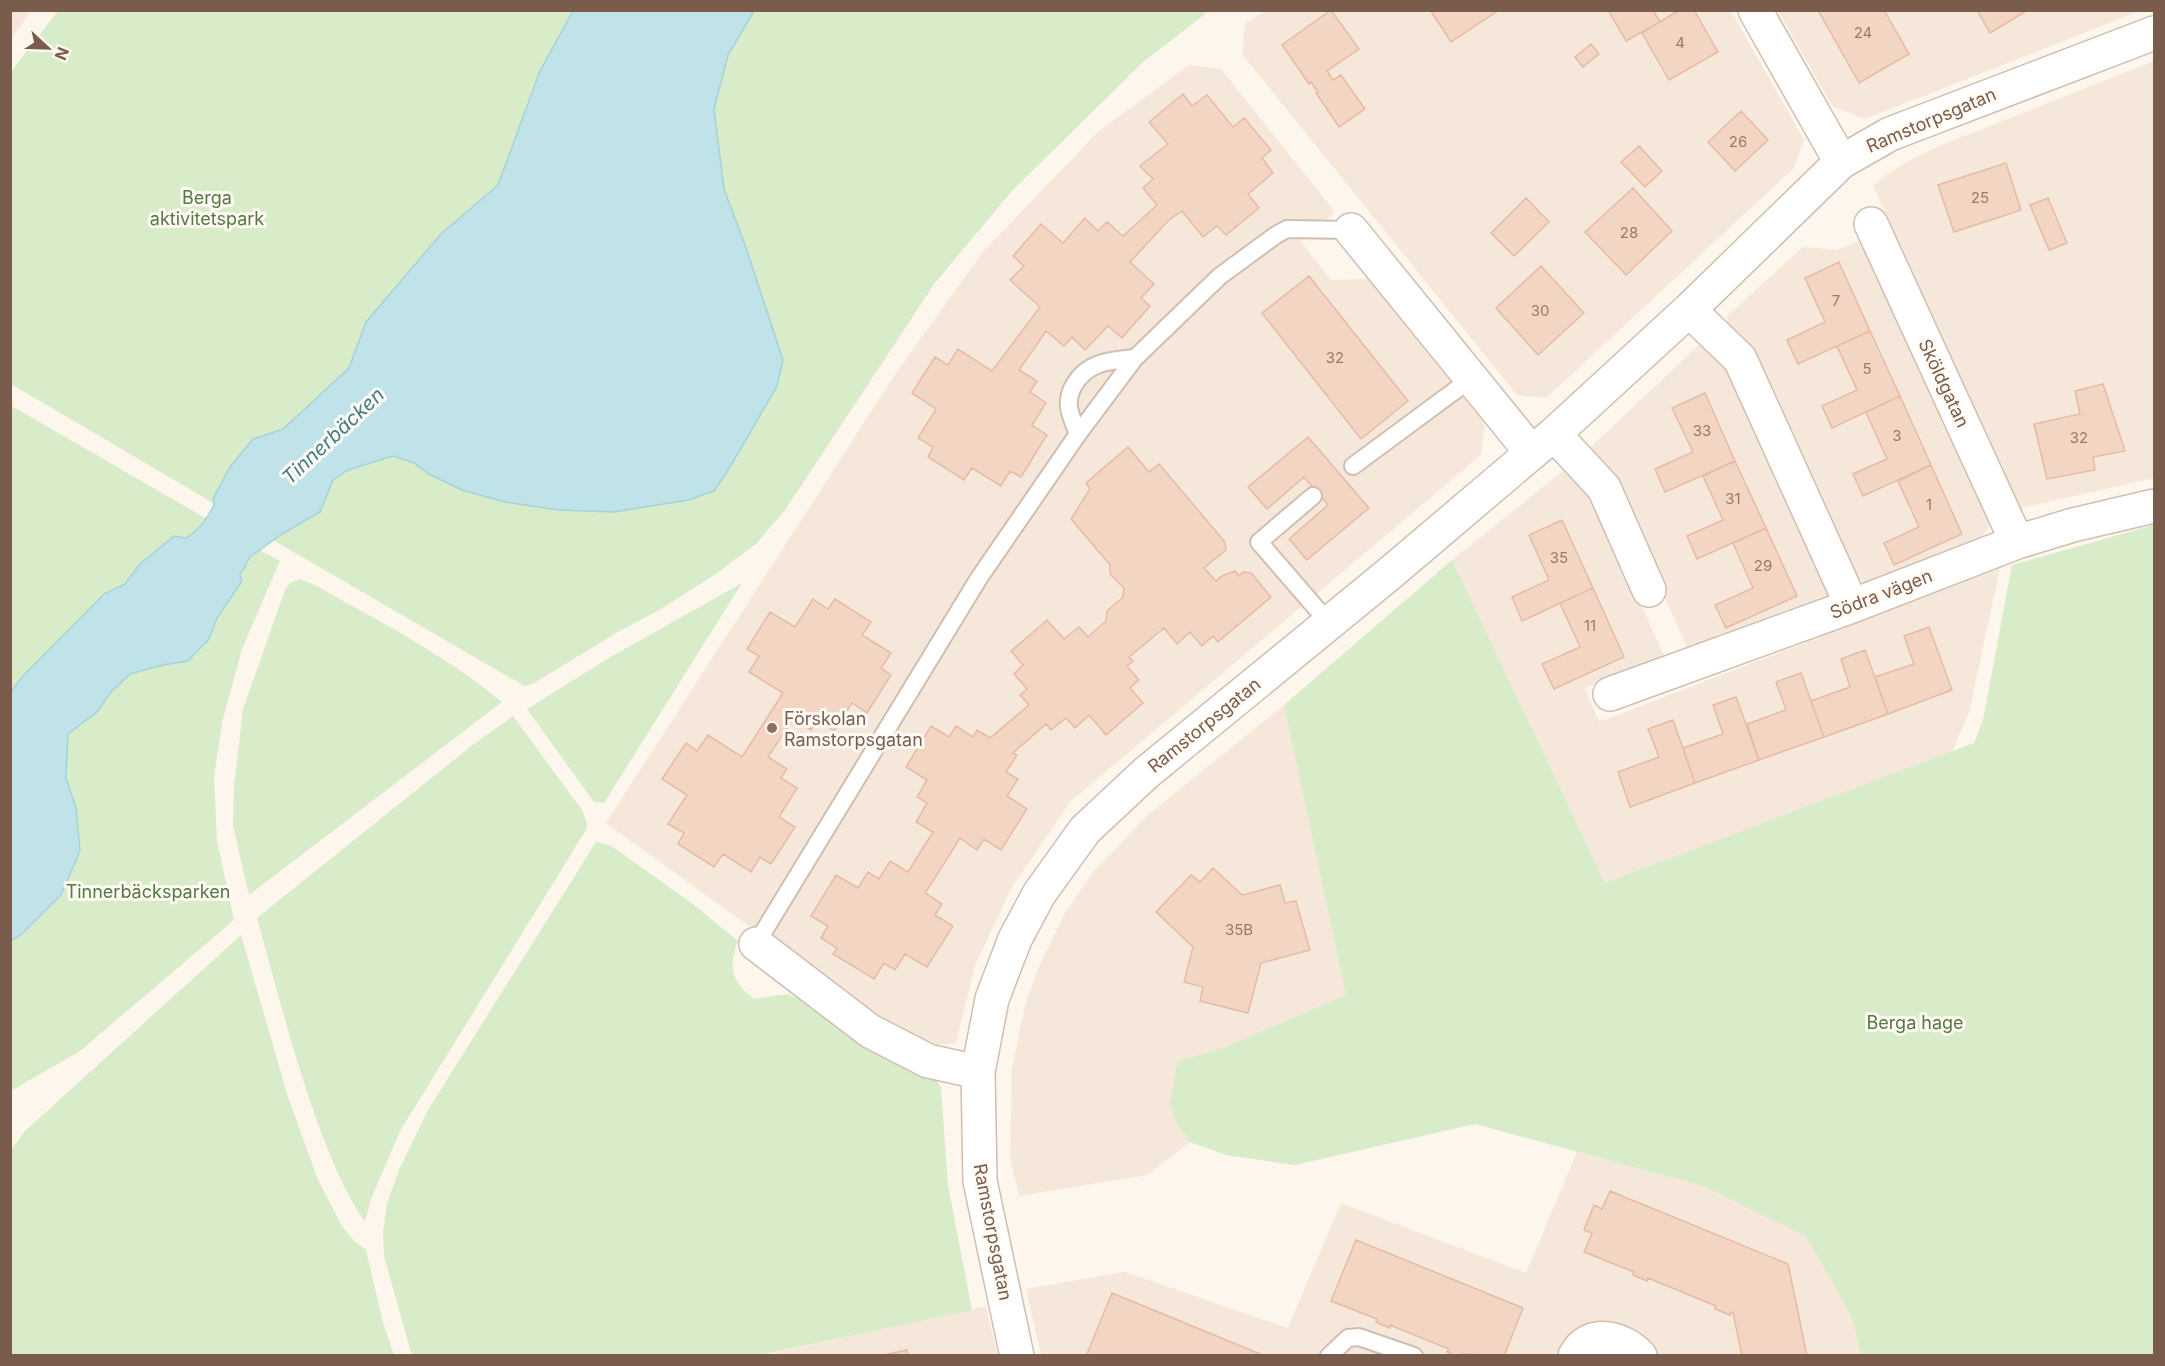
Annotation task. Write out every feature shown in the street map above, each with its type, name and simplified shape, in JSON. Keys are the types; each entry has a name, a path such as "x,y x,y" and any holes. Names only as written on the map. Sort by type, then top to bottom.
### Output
{"street":[{"path":"1755,10 1841,162"},
{"name":"Ramstorpsgatan","path":"1017,1356 980,1180 978,1072 992,999 1002,969 1026,916 1065,855 1085,830 1146,772 1543,444 1689,310 1841,162 1890,134 2154,33"},
{"name":"Sköldgatan","path":"1871,224 2017,542"},
{"path":"1352,230 1472,378 1543,444 1604,488 1649,590"},
{"path":"1689,310 1740,359 1851,606"},
{"name":"Södra vägen","path":"1610,694 1851,606 2017,542 2073,525 2154,506"},
{"path":"756,944 870,1031 928,1061 978,1072"},
{"path":"1575,1356 1586,1344 1609,1338 1626,1343 1640,1356"}],"lane":[{"path":"756,944 979,578 1078,434 1135,358 1220,276 1276,235 1287,229 1352,230"},
{"path":"1078,434 1069,408 1070,392 1079,377 1101,362 1135,358"},
{"path":"1353,466 1472,378"},
{"path":"1313,496 1259,542 1329,623"},
{"path":"1329,1356 1348,1338 1359,1337 1414,1356"}],"shaded area":[{"path":"10,11 31,11 11,39"},
{"path":"1265,11 1731,11 1804,140 1794,168 1546,398 1517,395 1242,54 1245,24"},
{"path":"1778,11 2140,11 1865,119 1833,107"},
{"path":"2154,61 2154,478 2021,508 1873,186 1910,160 1939,146"},
{"path":"1189,65 1221,69 1335,212 1301,242 1331,280 1371,279 1485,423 1481,455 1071,801 1013,885 975,965 956,1043 937,1045 875,1017 606,823 896,373 982,253 1098,132"},
{"path":"1865,238 1993,518 1981,540 1870,585 1854,576 1731,337 1727,316 1803,247 1837,250"},
{"path":"1702,342 1729,370 1831,594 1688,650 1613,480 1590,448"},
{"path":"1563,471 1592,495 1665,658 1585,688 1599,722 2000,568 1969,712 1952,752 1605,883 1452,560"},
{"path":"1284,705 1346,995 1225,1047 1178,1061 1176,1123 1190,1142 1147,1175 1019,1196 1010,1158 1012,1068 1025,1006 1037,971 1064,915 1093,872 1148,815"},
{"path":"1577,1152 1706,1187 1806,1235 1852,1317 1861,1355 1041,1355 1026,1289 1125,1272 1288,1328 1341,1203 1526,1273"},
{"path":"986,1306 997,1355 761,1356"}],"green space":[{"name":"Berga aktivitetspark","path":"58,11 573,11 540,71 498,185 441,234 366,322 349,368 283,429 253,439 215,504 11,384 10,73"},
{"path":"754,11 1209,11 1143,62 1011,192 935,283 785,510 757,543 716,574 661,609 534,683 525,686 512,679 273,540 320,512 332,480 347,470 393,456 414,463 429,474 462,490 505,502 558,510 614,512 688,500 714,491 777,386 783,360 724,189 714,109 728,55"},
{"path":"10,405 207,519 197,531 140,564 125,584 104,594 11,691"},
{"name":"Berga hage","path":"2154,525 2154,1355 1861,1355 1852,1317 1806,1236 1706,1187 1475,1124 1295,1165 1226,1155 1190,1142 1176,1123 1170,1103 1178,1061 1225,1047 1346,995 1284,705 1452,560 1605,883 1974,743 1983,720 2012,565"},
{"name":"Tinnerbäcksparken","path":"260,550 280,561 242,649 222,723 214,777 217,841 234,920 80,1051 11,1091 11,941 22,935 39,917 76,808 66,778 68,734 97,712 111,692 130,674 189,661 209,639 217,618 242,581 244,567 249,559"},
{"path":"299,579 315,585 411,639 458,669 502,702 249,895 233,826 234,787 243,709 285,590 290,583"},
{"path":"742,583 604,803 594,802 527,709 607,659"},
{"path":"513,716 582,810 587,823 586,830 400,1131 371,1199 365,1222 344,1187 309,1099 257,918 470,747"},
{"path":"596,842 610,845 693,904 738,941 733,959 734,973 740,986 754,999 788,994 801,1000 878,1051 934,1075 941,1088 948,1185 972,1310 761,1355 412,1356 384,1256 383,1232 387,1203 399,1170 428,1110"},
{"path":"241,935 288,1097 318,1180 342,1226 354,1241 366,1250 383,1323 394,1355 11,1355 11,1150 25,1131"}],"water":[{"name":"Tinnerbäcken","path":"573,11 754,11 728,55 714,109 724,189 783,360 777,386 730,467 714,491 688,500 614,512 558,510 505,502 462,490 429,474 414,463 393,456 348,470 333,480 320,512 282,534 250,557 240,575 242,581 217,618 209,639 188,661 130,674 111,692 97,712 68,734 66,778 76,808 80,851 61,895 21,935 11,941 11,691 104,594 125,584 140,564 174,536 186,538 199,527 214,505 213,499 230,467 253,439 283,429 349,368 366,322 441,234 498,185 540,71"}],"building":[{"path":"1331,10 1359,49 1327,71 1333,80 1341,75 1365,109 1339,127 1316,93 1318,92 1311,82 1309,84 1282,45"},
{"path":"1430,10 1499,10 1451,42"},
{"path":"1608,10 1653,10 1660,22 1626,41"},
{"path":"1679,10 1694,10 1718,52 1669,80 1642,33"},
{"path":"1818,10 1884,10 1909,54 1859,83"},
{"path":"1977,10 2028,10 1990,33"},
{"path":"1591,44 1599,54 1583,67 1575,57"},
{"path":"1183,94 1192,106 1207,95 1233,127 1244,118 1271,150 1262,158 1273,173 1248,194 1259,208 1226,235 1217,226 1203,237 1182,211 1169,220 1130,262 1154,284 1141,298 1150,306 1122,338 1108,326 1085,350 1072,337 1064,346 1046,331 1019,370 1037,381 1030,392 1046,403 1032,425 1047,435 1021,477 1010,471 1001,486 972,468 964,480 928,457 933,447 918,438 936,409 912,393 935,357 948,365 958,349 992,371 1040,307 1010,280 1024,266 1013,256 1041,224 1063,243 1085,218 1098,231 1107,222 1123,236 1157,205 1143,188 1153,179 1140,166 1168,144 1149,122"},
{"path":"1741,111 1768,140 1735,171 1708,142"},
{"path":"1639,146 1662,171 1645,187 1621,162"},
{"path":"2006,163 2021,210 1954,232 1938,185"},
{"path":"1633,188 1672,231 1626,275 1585,232"},
{"path":"1526,198 1549,222 1514,256 1491,233"},
{"path":"2048,198 2067,243 2049,250 2030,205"},
{"path":"1839,262 1870,331 1798,364 1787,340 1825,322 1805,278"},
{"path":"1541,266 1584,313 1538,355 1496,308"},
{"path":"1309,276 1408,401 1361,439 1262,313"},
{"path":"1870,331 1900,396 1832,428 1822,406 1857,390 1837,346"},
{"path":"2103,384 2125,451 2093,457 2095,470 2047,479 2034,424 2080,414 2075,391"},
{"path":"1705,393 1735,461 1665,492 1655,469 1693,452 1672,408"},
{"path":"1900,396 1931,465 1863,496 1853,474 1887,459 1866,412"},
{"path":"1308,437 1369,508 1307,560 1289,539 1328,505 1304,477 1267,509 1248,487"},
{"path":"1128,447 1149,472 1159,464 1225,542 1226,550 1204,568 1216,581 1235,571 1239,576 1243,572 1251,573 1271,597 1218,642 1213,636 1202,646 1190,632 1177,644 1164,628 1129,657 1133,661 1127,666 1139,680 1130,688 1143,703 1106,735 1089,715 1075,728 1066,718 1051,730 1046,724 1013,753 1017,755 1006,772 1018,779 1007,796 1027,809 1001,850 984,839 977,850 960,838 925,893 942,904 935,915 953,926 927,967 905,954 895,970 884,963 874,979 833,954 837,948 821,938 828,926 811,916 836,875 858,888 868,872 879,879 890,861 908,872 933,832 916,822 927,803 917,797 927,780 906,767 931,726 949,737 956,726 973,737 977,730 990,738 1029,705 1020,695 1027,689 1014,674 1023,665 1011,651 1047,620 1064,639 1079,627 1088,637 1106,621 1107,611 1123,597 1124,588 1110,574 1110,565 1071,519 1090,489 1086,483"},
{"path":"1735,461 1766,528 1697,559 1687,536 1723,520 1703,476"},
{"path":"1931,465 1962,534 1894,565 1884,543 1919,527 1898,481"},
{"path":"1562,520 1593,588 1522,621 1512,597 1549,580 1529,535"},
{"path":"1766,528 1797,596 1726,628 1715,605 1753,588 1733,543"},
{"path":"1593,588 1624,657 1554,689 1542,664 1580,647 1560,603"},
{"path":"813,599 828,609 835,599 871,622 862,635 891,653 881,668 891,675 867,713 852,703 834,731 818,720 811,730 793,719 768,757 787,769 781,778 797,788 779,817 795,827 771,864 760,857 751,872 723,854 714,867 678,844 684,833 668,824 687,795 662,779 686,743 697,751 708,735 742,757 783,693 749,672 759,656 747,649 770,612 795,627"},
{"path":"1929,627 1952,690 1888,714 1875,677 1914,664 1904,636"},
{"path":"1865,650 1888,714 1824,737 1811,701 1850,687 1841,659"},
{"path":"1801,673 1824,737 1759,760 1747,724 1786,710 1776,682"},
{"path":"1736,697 1759,760 1695,783 1683,748 1723,734 1713,705"},
{"path":"1673,720 1695,783 1630,807 1618,772 1659,757 1648,729"},
{"path":"1213,868 1242,895 1280,885 1285,903 1296,901 1310,950 1261,963 1248,1013 1200,1001 1203,987 1184,982 1193,947 1156,912 1191,875 1200,882"},
{"path":"1610,1191 1788,1264 1807,1356 1742,1356 1733,1313 1731,1312 1730,1315 1715,1309 1716,1306 1648,1278 1647,1281 1633,1275 1634,1272 1584,1252 1592,1233 1584,1230 1594,1205 1602,1209"},
{"path":"1356,1240 1523,1308 1504,1356 1462,1354 1456,1356 1447,1352 1449,1349 1390,1325 1389,1328 1376,1322 1377,1319 1331,1301"},
{"path":"1112,1293 1265,1356 1090,1356 1087,1354"},
{"path":"907,1350 908,1356 879,1356"}],"place":[{"name":"Förskolan Ramstorpsgatan","path":"772,728"}]}
